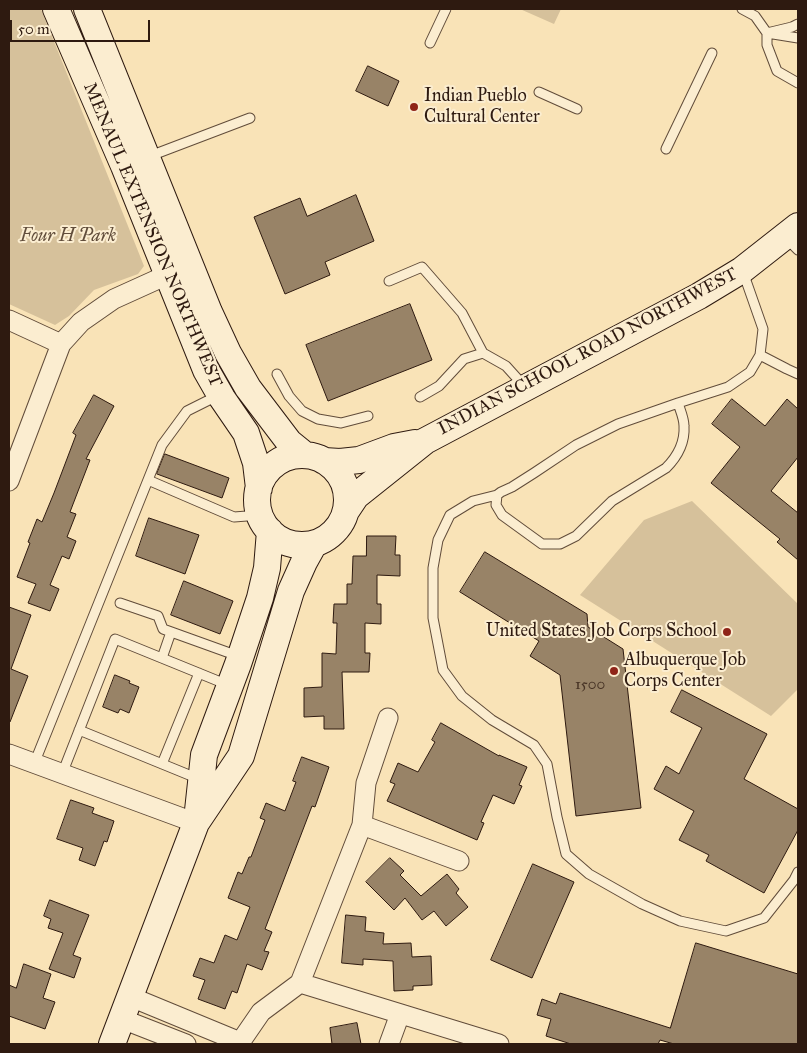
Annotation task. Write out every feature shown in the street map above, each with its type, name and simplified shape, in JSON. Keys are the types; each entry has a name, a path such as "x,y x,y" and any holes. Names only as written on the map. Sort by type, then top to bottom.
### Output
{"main road":[{"name":"MENAUL EXTENSION NORTHWEST","path":"56,9 136,162 228,353 248,388 289,442 315,458"},
{"name":"MENAUL EXTENSION NORTHWEST","path":"87,9 136,162 167,276 206,370 220,395 246,433 256,463 259,488"},
{"name":"INDIAN SCHOOL ROAD NORTHWEST","path":"346,511 356,496 425,441 699,296 794,237"},
{"name":"INDIAN SCHOOL ROAD NORTHWEST","path":"315,458 340,462 359,460 394,448 425,441"},
{"path":"196,823 204,754 241,657 260,598 267,568 265,523 258,502 259,488 266,474 276,463 290,456 315,458 336,470 344,482 347,496 346,511 342,522 325,539 314,544 290,543 280,539 265,523"},
{"path":"112,1044 196,823 241,756 291,591 314,544"}],"street":[{"path":"9,480 62,344 81,322 114,299 167,276"},
{"path":"9,320 62,344"},
{"path":"126,1008 240,1043 261,1012 300,983 362,826 366,783 388,718"},
{"path":"9,754 196,823"},
{"path":"362,826 458,861"},
{"path":"300,983 499,1044"},
{"path":"126,1008 186,1044"},
{"path":"389,1044 400,1014"}],"lane":[{"path":"430,43 446,9"},
{"path":"742,9 755,16 767,33 767,45 777,72 798,83"},
{"path":"767,33 798,24"},
{"path":"767,33 798,38"},
{"path":"666,149 712,53"},
{"path":"539,92 577,109"},
{"path":"136,162 250,118"},
{"path":"389,281 422,268 462,313 483,354 506,366 526,388"},
{"path":"742,270 763,329 760,354 750,372 728,387 618,424 576,445 496,495 473,501 450,515 438,540 434,559 432,618 443,670 462,696 492,720 534,745 547,764 566,854 589,874 642,904 680,921 726,931 764,918 794,880 798,872"},
{"path":"420,397 439,386 464,359 483,354"},
{"path":"760,354 787,370 798,374"},
{"path":"277,374 289,396 302,411 318,419 341,423 368,416"},
{"path":"34,764 162,445 187,411 220,395"},
{"path":"496,495 496,505 502,515 542,544 560,544 576,536 612,501 666,468 672,461 683,440 684,425 678,403"},
{"path":"148,480 234,517 265,523"},
{"path":"120,603 158,616 163,630 241,657"},
{"path":"162,658 171,632"},
{"path":"62,774 115,639 230,686"},
{"path":"162,764 199,673"},
{"path":"79,730 201,780"}],"green space":[{"name":"Four H Park","path":"9,9 41,9 144,266 138,274 94,290 69,316 55,325 9,304"},
{"path":"520,9 561,9 554,24"},
{"path":"692,501 798,604 798,689 771,716 580,595 644,520"}],"building":[{"path":"368,66 399,81 388,106 356,91"},
{"path":"356,195 374,241 325,262 330,275 285,294 254,217 300,198 307,216"},
{"path":"410,304 432,360 328,401 306,345"},
{"path":"94,395 114,406 86,459 90,460 70,512 76,514 67,537 76,541 69,559 62,556 50,585 59,589 50,611 28,603 36,584 17,577 37,519 42,522 54,493 76,435 73,433"},
{"path":"732,399 765,426 787,399 798,409 798,457 771,491 798,513 798,560 777,542 780,539 711,483 740,447 712,424"},
{"path":"165,454 229,478 222,498 157,474"},
{"path":"149,518 199,535 185,574 136,556"},
{"path":"367,536 396,536 395,555 400,555 400,576 377,575 377,604 381,604 381,624 365,623 365,653 370,653 369,672 342,672 344,729 324,729 324,716 304,717 304,688 322,687 322,653 336,654 337,623 333,623 334,604 347,604 347,584 352,584 353,556 366,556"},
{"path":"485,552 587,614 588,627 623,649 641,808 576,816 560,675 530,656 539,641 460,592"},
{"path":"184,581 233,601 220,634 171,615"},
{"path":"9,607 31,615 11,669 28,676 10,722 9,722"},
{"path":"115,675 139,687 129,713 120,709 118,713 103,707"},
{"path":"682,690 767,734 744,779 798,809 798,830 764,893 706,861 709,855 679,840 694,811 654,789 666,766 679,774 702,728 671,712"},
{"path":"441,723 499,756 527,767 519,785 522,786 514,804 493,795 481,822 484,823 477,840 387,801 395,784 390,782 398,763 418,772 435,742 432,740"},
{"path":"302,757 329,767 315,807 312,806 265,929 272,932 264,951 269,952 262,970 247,964 237,993 232,991 225,1009 198,999 205,980 193,976 200,958 214,963 225,935 237,940 250,907 228,898 238,872 242,874 249,857 251,857 265,820 260,818 266,803 285,811 296,782 293,781"},
{"path":"71,800 94,808 92,813 114,821 107,842 104,841 95,866 79,860 83,848 57,839"},
{"path":"390,858 404,871 400,875 421,896 447,874 459,889 456,893 468,907 446,926 434,911 422,920 405,898 394,910 366,882"},
{"path":"533,864 574,882 532,978 491,960"},
{"path":"50,900 89,915 73,955 81,958 74,978 49,969 63,933 48,928 51,919 44,916"},
{"path":"346,915 366,917 365,931 384,933 383,944 411,943 412,957 431,956 432,985 413,986 413,990 394,991 393,961 363,959 363,965 342,963"},
{"path":"696,943 798,974 798,1044 674,1044 660,1040 658,1044 571,1044 546,1036 551,1019 537,1015 542,999 556,1004 560,993 670,1028"},
{"path":"24,964 51,974 43,998 55,1002 45,1029 9,1016 9,985 16,988"},
{"path":"357,1023 361,1044 332,1044 330,1028"}],"place":[{"name":"Indian Pueblo Cultural Center","path":"414,107"},
{"name":"United States Job Corps School","path":"727,632"},
{"name":"Albuquerque Job Corps Center","path":"614,671"}]}
